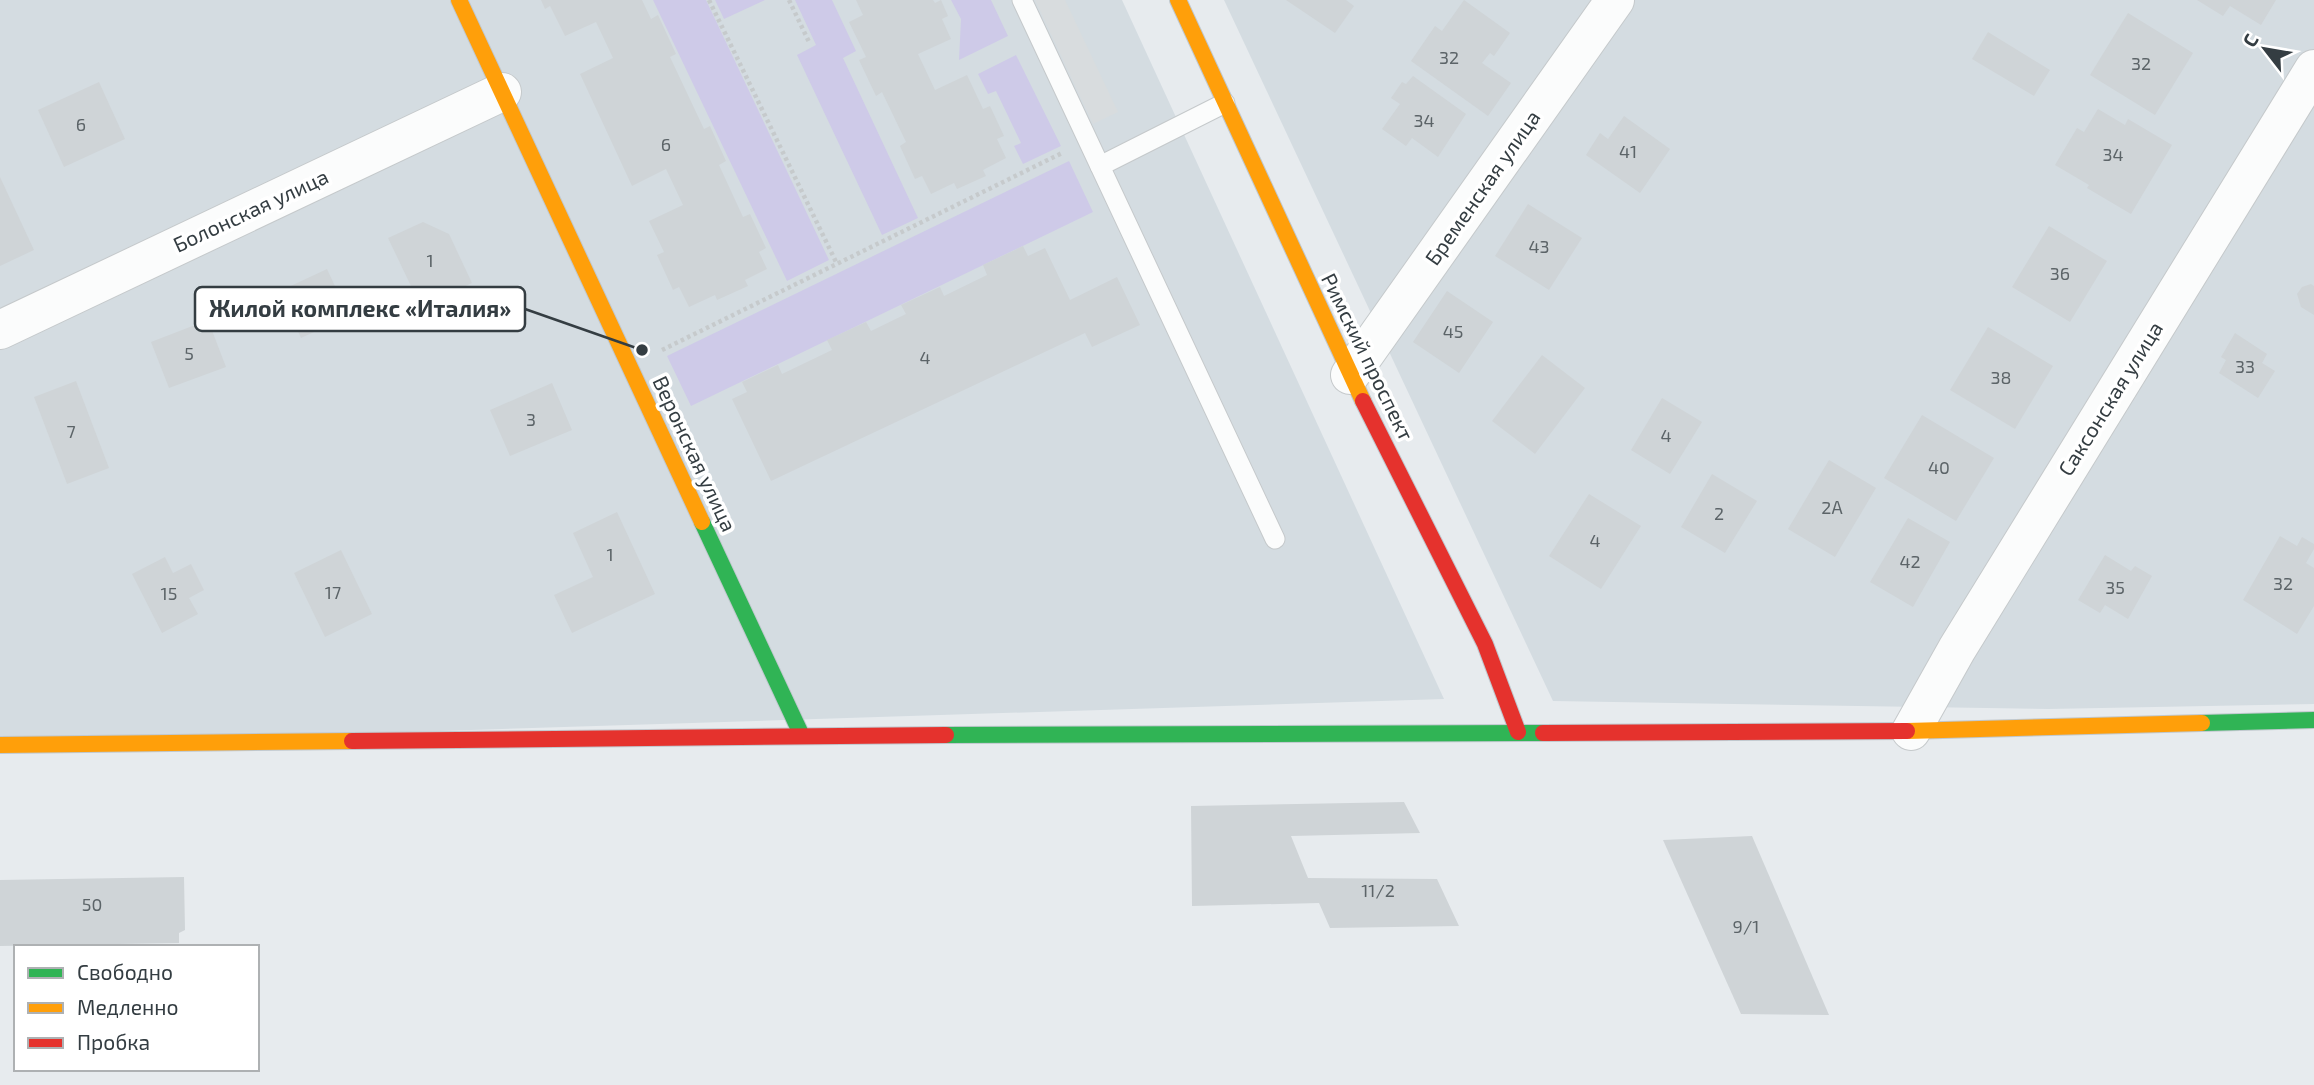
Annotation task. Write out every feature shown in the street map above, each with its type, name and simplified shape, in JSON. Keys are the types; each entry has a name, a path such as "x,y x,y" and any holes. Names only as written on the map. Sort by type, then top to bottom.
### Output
{"street":[{"name":"Веронская улица","path":"459,0 802,736"},
{"name":"Римский проспект","path":"1178,0 1350,375 1485,644 1518,732"},
{"name":"Бременская улица","path":"1350,375 1615,0"},
{"name":"Саксонская улица","path":"1911,731 1957,649 2314,69"},
{"name":"Болонская улица","path":"0,330 502,92"},
{"path":"0,744 802,736 1911,731 2314,720"}],"lane":[{"path":"1022,0 1275,538"},
{"path":"1100,166 1225,103"}],"path":[{"path":"709,0 837,264"},
{"path":"789,0 809,42"},
{"path":"630,366 1088,141"}],"shaded area":[{"path":"0,0 1122,0 1444,699 0,745"},
{"path":"653,0 706,0 829,260 787,281"},
{"path":"715,0 765,0 724,19"},
{"path":"795,0 832,0 856,51 843,58 918,218 882,235 797,55 816,45"},
{"path":"951,0 991,0 1008,36 959,60 961,19"},
{"path":"1035,0 1065,0 1118,112 1093,124"},
{"path":"1224,0 2314,0 2314,704 2048,709 1553,701"},
{"path":"1016,55 1061,146 1023,164 1014,146 1021,143 996,91 988,94 978,74"},
{"path":"1069,161 1093,212 691,406 667,356"}],"building":[{"path":"541,0 642,0 651,19 658,15 676,54 670,57 704,129 710,126 726,161 719,165 743,217 750,214 766,248 759,252 767,269 745,280 748,286 717,300 715,295 689,307 679,287 673,290 657,255 664,252 649,221 683,205 666,169 632,186 580,74 613,58 596,22 565,36 550,6 545,9"},
{"path":"856,0 933,0 935,3 941,0 948,16 942,19 951,39 918,54 935,90 967,75 983,109 990,106 1004,136 997,139 1006,158 983,170 986,176 957,189 954,183 931,194 922,176 915,179 900,146 906,142 882,92 876,96 859,60 866,57 849,22 863,15"},
{"path":"1286,0 1346,0 1354,6 1335,33"},
{"path":"1464,0 1510,33 1494,56 1490,53 1482,63 1511,83 1488,116 1411,61 1435,26 1442,31"},
{"path":"2197,0 2276,0 2261,25 2230,6 2223,16"},
{"path":"2128,13 2193,53 2155,115 2090,75"},
{"path":"1988,32 2050,70 2034,96 1972,59"},
{"path":"1413,76 1466,114 1438,157 1412,138 1406,146 1382,129 1400,104 1391,98 1402,82 1406,84"},
{"path":"99,82 125,139 64,167 38,110"},
{"path":"2098,109 2125,125 2128,119 2172,145 2131,214 2055,165 2077,128 2084,132"},
{"path":"1624,116 1670,149 1640,193 1586,155 1600,133 1608,139"},
{"path":"0,177 34,250 0,266"},
{"path":"1528,204 1582,238 1549,290 1495,256"},
{"path":"423,222 449,234 472,283 421,307 388,238"},
{"path":"2049,226 2107,261 2070,322 2012,287"},
{"path":"1023,246 1028,256 1045,248 1070,300 1117,277 1140,325 1092,347 1085,333 771,481 732,399 747,392 742,382 778,365 782,374 832,350 827,340 866,322 871,331 906,314 901,305 940,287 944,296 987,275 983,265"},
{"path":"327,269 349,316 301,338 280,291"},
{"path":"2311,284 2314,286 2314,315 2301,307 2297,294 2302,287"},
{"path":"1447,291 1493,322 1459,373 1413,342"},
{"path":"208,320 226,367 169,388 151,342"},
{"path":"1988,327 2053,366 2015,429 1950,390"},
{"path":"2235,333 2267,354 2262,363 2275,371 2258,398 2219,373 2226,360 2221,357"},
{"path":"1542,355 1585,388 1535,454 1492,421"},
{"path":"76,381 109,468 67,484 34,397"},
{"path":"552,383 572,430 510,456 490,410"},
{"path":"1662,398 1702,422 1670,474 1631,450"},
{"path":"1922,415 1994,458 1956,521 1884,478"},
{"path":"1829,460 1876,488 1835,557 1788,529"},
{"path":"1712,474 1757,501 1725,553 1681,527"},
{"path":"1589,494 1641,526 1601,589 1549,556"},
{"path":"617,512 655,594 572,633 554,595 593,577 573,533"},
{"path":"1908,518 1950,542 1913,607 1870,582"},
{"path":"2280,536 2297,546 2302,537 2314,544 2306,563 2314,568 2314,606 2297,634 2243,600"},
{"path":"341,550 372,614 325,637 294,573"},
{"path":"2105,555 2131,571 2135,566 2152,576 2128,619 2105,605 2100,613 2078,600"},
{"path":"165,557 173,573 191,564 204,590 189,598 198,614 162,633 132,574"},
{"path":"1404,802 1420,833 1291,836 1308,878 1437,879 1459,926 1330,928 1319,903 1192,906 1191,806"},
{"path":"1752,836 1829,1015 1741,1014 1663,840"},
{"path":"184,877 185,930 179,933 179,943 0,946 0,880"}],"traffic: fast":[{"path":"702,522 802,736"},
{"path":"2202,723 2314,720"},
{"path":"946,735 1543,733"}],"traffic: slow":[{"path":"459,0 702,522"},
{"path":"1178,0 1363,401"},
{"path":"1907,731 2202,723"},
{"path":"0,745 352,741"}],"traffic: jam":[{"path":"1363,401 1485,644 1518,732"},
{"path":"1543,733 1907,731"},
{"path":"352,741 946,735"}],"place":[{"name":"Жилой комплекс «Италия»","path":"642,350"}]}
